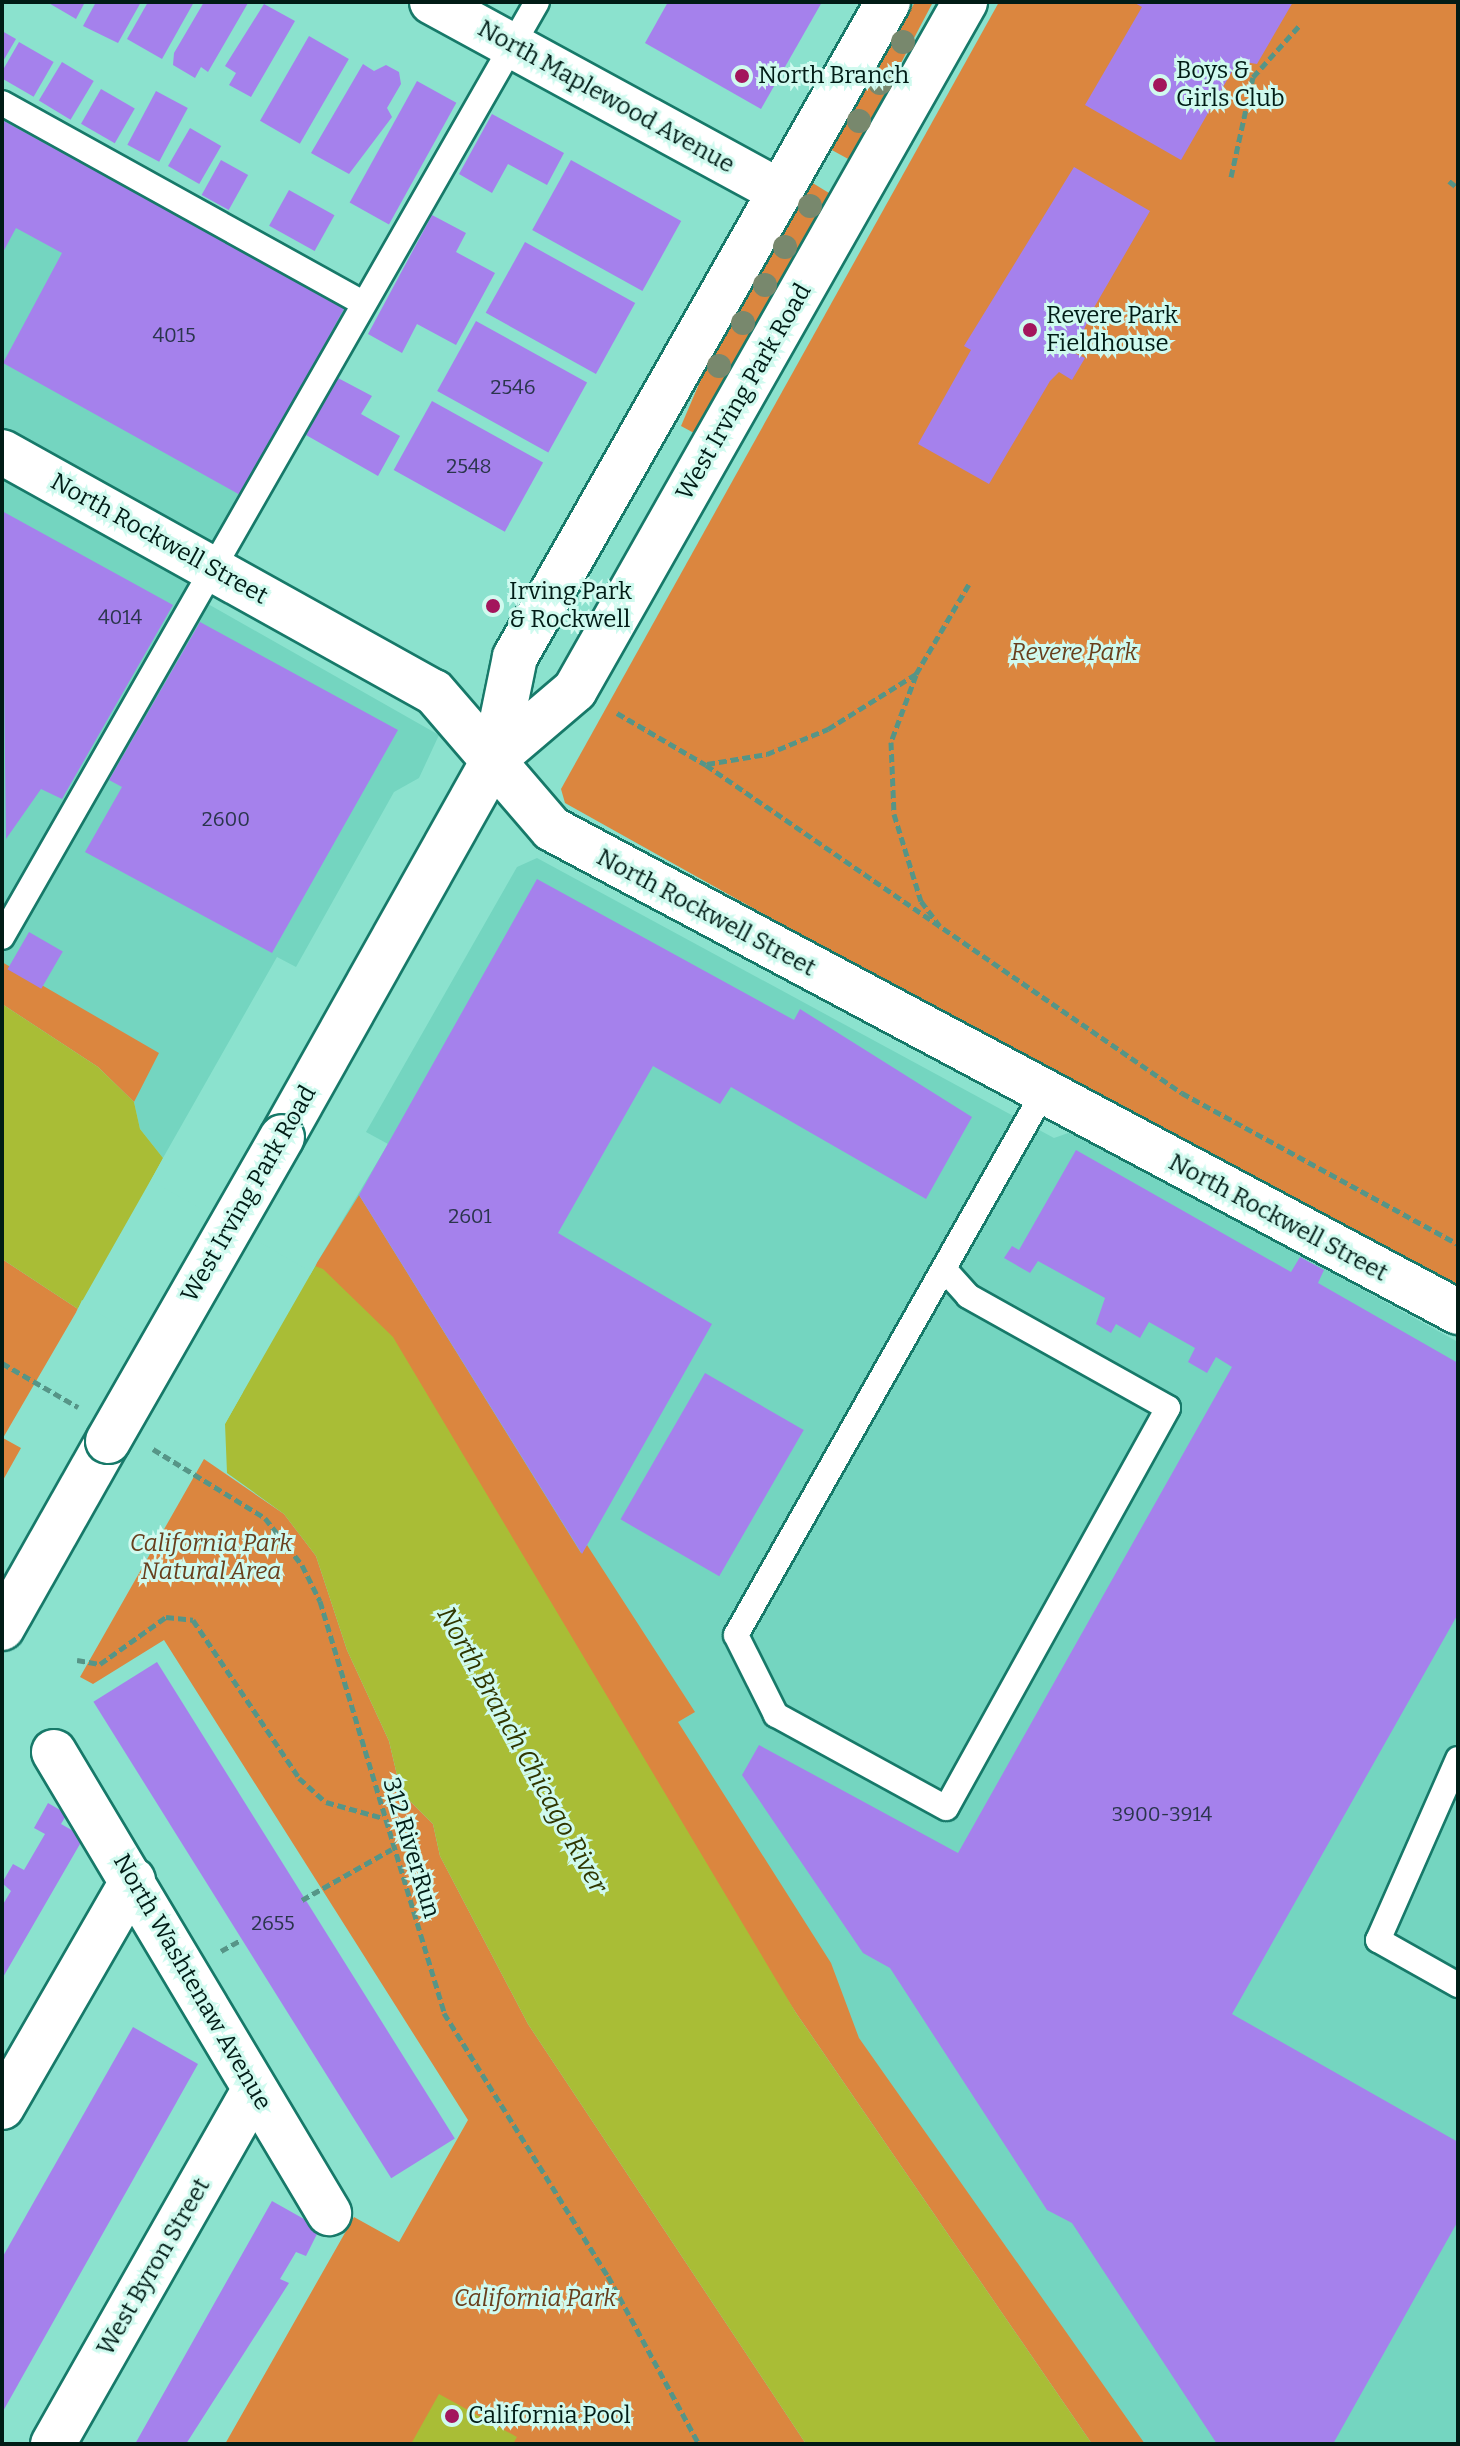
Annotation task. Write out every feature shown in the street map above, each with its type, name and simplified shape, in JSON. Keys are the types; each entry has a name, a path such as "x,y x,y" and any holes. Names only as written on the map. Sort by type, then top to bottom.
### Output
{"street":[{"name":"North Maplewood Avenue","path":"432,2 781,192"},
{"name":"West Irving Park Road","path":"2,1628 494,759 515,657 888,2"},
{"name":"West Irving Park Road","path":"494,759 575,690 965,2"},
{"name":"North Rockwell Street","path":"2,452 434,692 552,829 1042,1095 1458,1312"},
{"name":"North Washtenaw Avenue","path":"54,1752 329,2213"},
{"path":"2,2107 133,1880"},
{"name":"West Byron Street","path":"53,2444 255,2089"}],"lane":[{"path":"2,937 209,567 537,2"},
{"path":"2,103 361,302"},
{"path":"944,1269 968,1296 1168,1408 946,1808 776,1715 736,1635 1042,1095"},
{"path":"1458,1759 1378,1940 1458,1985"}],"path":[{"path":"1231,177 1253,77 1299,26"},
{"path":"1449,181 1458,188"},
{"path":"946,932 921,901 894,814 891,742 916,674 969,584"},
{"path":"706,765 767,754 828,729 916,674"},
{"path":"617,713 706,765 1182,1093 1458,1244"},
{"name":"312 RiverRun","path":"2,1363 113,1432 241,1501 286,1539 320,1601 392,1849 444,2013 608,2276 699,2444"},
{"path":"77,1660 100,1664 166,1617 193,1620 299,1778 326,1802 383,1818"},
{"path":"302,1900 392,1849"}],"shaded area":[{"path":"2,95 367,296 194,596 439,735 419,778 394,792 296,967 277,957 163,1158 140,1129 134,1102 99,1067 2,1004"},
{"path":"537,858 1054,1138 1074,1131 1458,1342 1458,2444 1092,2444 315,1266 388,1144 366,1132 517,867"}],"green space":[{"path":"915,2 933,2 850,160 830,149"},
{"name":"Revere Park","path":"999,2 1458,2 1458,1302 565,803 561,789"},
{"path":"811,182 829,193 694,433 681,426 708,363"},
{"path":"2,962 159,1053 134,1102 98,1067 2,1004"},
{"path":"359,1195 581,1553 587,1545 695,1712 678,1722 831,1963 859,2038 1145,2444 1092,2444 796,2013 315,1266"},
{"path":"2,1259 78,1309 3,1438 21,1448 2,1482"},
{"name":"California Park","path":"204,1459 284,1514 316,1556 347,1650 389,1741 401,1792 433,1824 440,1856 528,2024 806,2444 225,2444 354,2217 399,2242 468,2120 164,1640 93,1684 80,1677"}],"water":[{"name":"North Branch Chicago River","path":"2,1004 98,1067 134,1102 140,1129 163,1158 149,1184 310,1275 315,1266 323,1269 393,1337 796,2013 1092,2444 806,2444 528,2024 440,1856 433,1824 401,1792 389,1741 347,1650 316,1556 284,1514 227,1473 225,1424 243,1392 82,1300 78,1309 2,1259"},
{"name":"California Pool","path":"439,2394 517,2437 513,2444 411,2444"}],"pier":[{"path":"165,1155 154,1182 308,1270 317,1263 222,1429 238,1393 84,1305 76,1312"}],"building":[{"path":"47,2 85,2 76,19"},
{"path":"96,2 141,2 118,43 83,26"},
{"path":"148,2 194,2 162,59 127,39"},
{"path":"204,2 248,3 208,72 201,67 195,78 173,65 174,53"},
{"name":"North Branch","path":"668,2 822,2 761,109 645,43"},
{"name":"Boys & Girls Club","path":"1133,2 1293,2 1257,64 1238,61 1181,160 1085,105 1142,7"},
{"path":"264,4 295,21 251,97 229,85 236,73 225,66"},
{"path":"2,31 16,39 2,63"},
{"path":"309,36 349,59 300,144 260,121"},
{"path":"19,42 54,62 34,97 2,78 2,71"},
{"path":"62,62 94,81 71,120 39,101"},
{"path":"363,64 374,71 386,65 399,72 401,84 387,108 392,117 349,174 311,153"},
{"path":"417,81 456,103 389,224 350,203"},
{"path":"101,89 135,108 115,143 81,124"},
{"path":"156,91 188,108 159,162 127,145"},
{"path":"492,114 564,153 547,185 508,164 492,193 459,174"},
{"path":"2,120 345,307 242,496 3,363 62,253 16,228 2,254"},
{"path":"190,128 221,146 199,184 168,166"},
{"path":"221,160 248,175 229,210 202,195"},
{"path":"571,160 681,221 642,291 532,230"},
{"name":"Revere Park Fieldhouse","path":"1074,167 1150,211 1092,311 1074,353 1085,358 1072,380 1059,372 1050,381 989,484 918,444 971,350 964,346"},
{"path":"289,190 334,215 315,251 269,226"},
{"path":"432,215 466,233 456,252 495,273 456,345 417,324 402,353 368,334"},
{"path":"525,242 635,303 596,374 486,313"},
{"path":"476,321 587,383 548,453 437,391"},
{"path":"338,378 372,396 361,414 400,436 378,476 306,435"},
{"path":"432,401 543,463 505,532 394,470"},
{"path":"2,511 173,605 62,799 41,789 6,839"},
{"path":"200,622 398,730 272,953 85,852 122,787 109,780"},
{"path":"537,879 794,1020 800,1009 972,1117 926,1199 731,1087 720,1104 653,1066 558,1233 712,1324 582,1554 359,1195"},
{"path":"29,932 63,952 41,989 8,969"},
{"path":"1076,1150 1291,1272 1300,1257 1324,1270 1318,1283 1458,1363 1458,1614 1232,2014 1458,2142 1458,2221 1333,2444 1217,2444 1072,2223 1047,2210 890,1968 863,1953 742,1775 759,1745 958,1853 1232,1367 1216,1357 1207,1373 1188,1362 1195,1348 1149,1322 1140,1338 1116,1324 1111,1333 1096,1324 1105,1298 1038,1261 1030,1273 1004,1258 1012,1246 1019,1250"},
{"path":"705,1373 804,1430 719,1576 620,1519"},
{"path":"157,1662 455,2139 391,2178 93,1702"},
{"path":"48,1803 67,1814 61,1824 84,1837 2,1979 2,1906 11,1891 2,1883 13,1864 24,1870 45,1834 34,1828"},
{"path":"133,2027 198,2064 2,2413 2,2258"},
{"path":"272,2201 320,2228 306,2256 296,2252 280,2279 289,2283 186,2444 135,2444"}],"place":[{"name":"North Branch","path":"742,76"},
{"name":"Boys & Girls Club","path":"1160,85"},
{"name":"Revere Park Fieldhouse","path":"1030,330"},
{"name":"Irving Park & Rockwell","path":"493,606"},
{"name":"California Pool","path":"452,2416"}],"park label":[{"name":"California Park Natural Area","path":"211,1558"}]}
